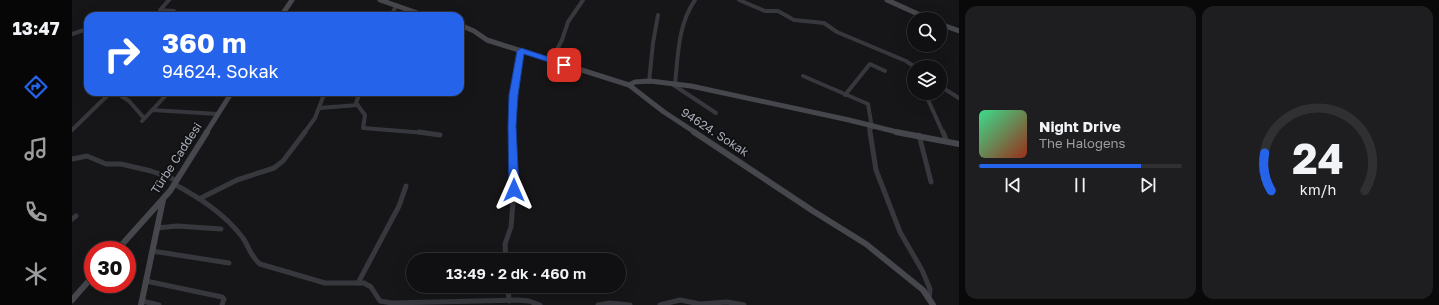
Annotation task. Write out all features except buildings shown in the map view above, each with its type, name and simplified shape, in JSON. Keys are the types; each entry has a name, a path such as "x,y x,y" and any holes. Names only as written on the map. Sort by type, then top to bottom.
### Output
{"street":[{"path":"169,0 160,10 174,12"},
{"path":"284,12 292,0"},
{"path":"380,0 414,12"},
{"path":"552,61 562,40 568,22 583,0"},
{"path":"673,83 681,36 688,10 695,0"},
{"path":"739,0 765,11 778,11 794,20 824,23 837,32 907,62"},
{"path":"887,0 914,12"},
{"path":"394,12 396,6"},
{"path":"649,82 653,43 658,15"},
{"name":"94624. Sokak","path":"464,27 474,31 488,40 629,85 664,112 813,211 866,244 923,290 931,302"},
{"path":"947,27 959,31"},
{"path":"72,34 84,30"},
{"path":"506,253 505,244 511,227 514,190 512,126 514,95 521,51"},
{"path":"845,95 870,64 885,71"},
{"path":"803,76 868,104 876,170 900,232 922,270 930,289 931,302"},
{"path":"629,85 634,81 673,83 849,120 871,128 919,135 959,144"},
{"path":"673,83 716,113"},
{"path":"947,90 959,98"},
{"path":"72,130 107,96"},
{"path":"121,96 129,101 143,120 165,96"},
{"name":"Türbe Caddesi","path":"125,241 163,199 229,96"},
{"path":"200,198 237,180 274,168 283,161 315,118 324,96"},
{"path":"359,96 356,103 365,115 363,128 412,131 440,135"},
{"path":"928,100 947,142"},
{"path":"319,108 358,105"},
{"path":"152,110 218,114"},
{"path":"919,135 931,182"},
{"path":"72,159 87,156 106,164 128,166 151,171 175,182 200,198 224,217 243,238 254,258 260,264 325,283 358,283 368,285 380,301 392,304 460,300 527,300 540,305"},
{"path":"358,283 399,206 406,186"},
{"path":"159,305 142,303 163,199"},
{"path":"157,228 176,226 221,229"},
{"path":"152,251 229,263"},
{"path":"146,281 222,297 224,299 222,305"},
{"path":"73,297 84,285"},
{"path":"508,293 509,301"},
{"path":"660,305 680,300 700,304 727,302 744,305"},
{"path":"598,305 630,305"}],"route":[{"path":"514,190 512,126 514,95 521,51 564,65"}]}
